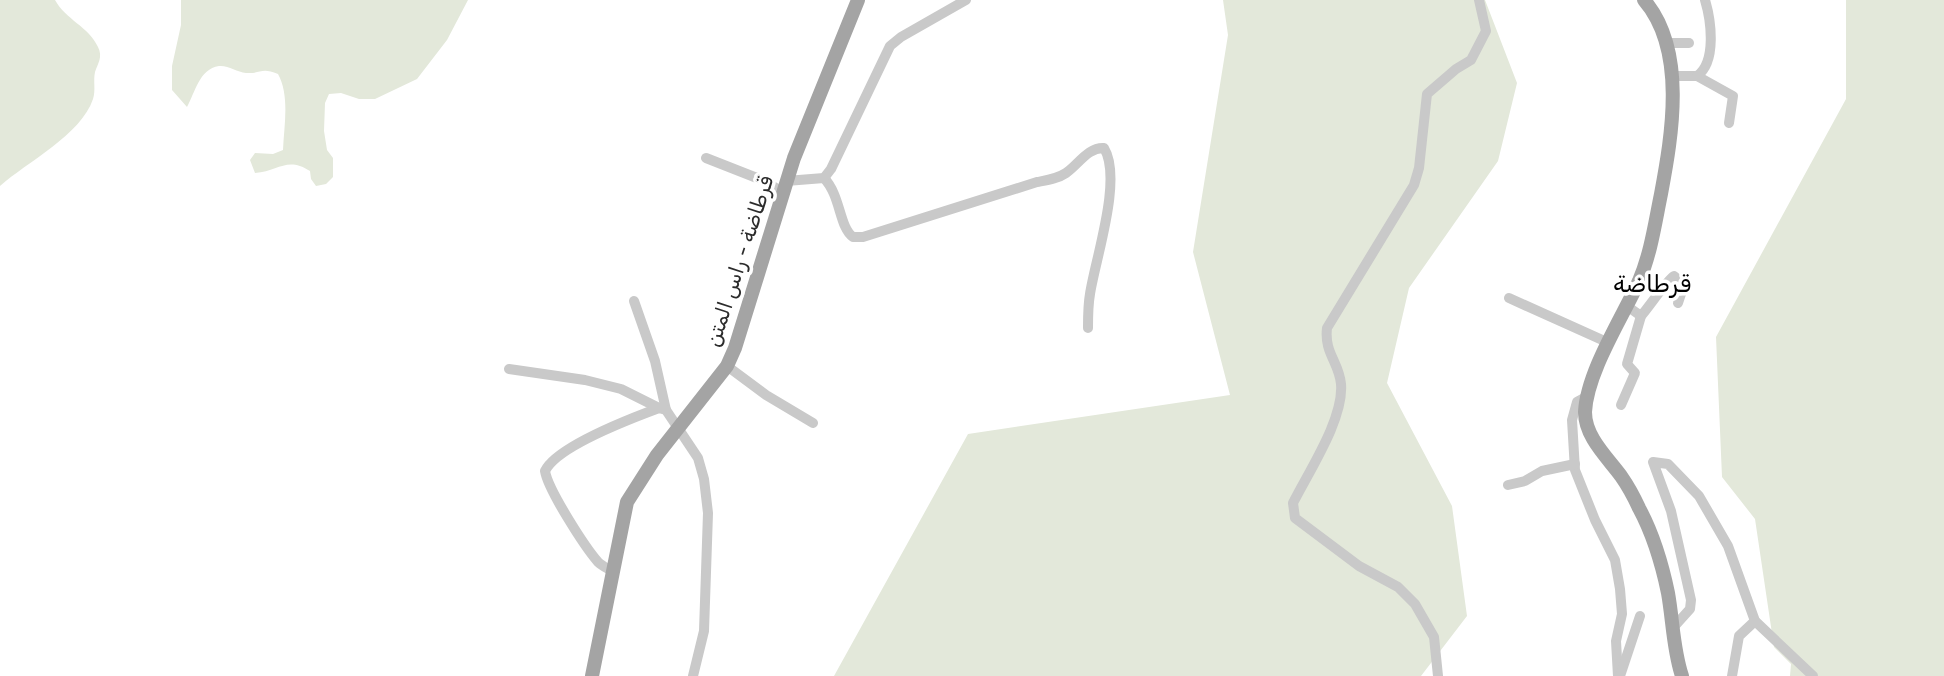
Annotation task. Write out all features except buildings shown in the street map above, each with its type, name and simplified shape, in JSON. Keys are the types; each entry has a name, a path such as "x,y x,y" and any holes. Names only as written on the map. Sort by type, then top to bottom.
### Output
{"main road":[{"name":"قرطاضة - راس المتن","path":"592,676 627,502 677,429 727,366 794,158 858,0"},
{"path":"1644,0 1652,9 1665,43 1672,76 1674,101 1670,139 1647,258 1594,376 1588,396 1586,422 1593,438 1634,496 1655,546 1668,595 1676,658 1682,676"}],"street":[{"path":"706,158 784,186 824,178 831,169 890,46 966,0"},
{"path":"1438,676 1434,637 1415,604 1398,587 1359,566 1292,513 1293,503 1336,417 1341,399 1341,381 1325,341 1326,328 1414,185 1422,151 1427,94 1471,60 1486,31 1479,0"},
{"path":"1697,76 1703,69 1709,50 1710,22 1704,0"},
{"path":"1665,43 1689,43"},
{"path":"1672,76 1697,76 1732,96 1730,123"},
{"path":"824,178 832,186 847,233 853,237 863,237 1054,179 1068,172 1091,151 1104,148 1108,154 1110,189 1104,235 1090,292 1088,328"},
{"path":"1621,405 1635,373 1628,364 1641,316 1668,279 1674,276 1681,282 1682,291 1678,303"},
{"path":"1509,298 1609,343"},
{"path":"634,300 655,361 663,409 698,458 704,479 708,513 704,631 693,676"},
{"path":"1627,306 1641,316"},
{"path":"727,366 766,395 813,423"},
{"path":"509,369 585,380 621,389 663,409"},
{"path":"1588,396 1577,401 1572,420 1574,464 1595,520 1615,560 1622,614 1616,641 1619,676"},
{"path":"612,570 599,563 578,532 550,486 545,471 559,456 583,440 663,409"},
{"path":"1672,629 1690,609 1691,600 1671,511 1653,462 1668,464 1699,496 1728,546 1755,621 1813,676"},
{"path":"1508,485 1525,481 1542,471 1574,464"},
{"path":"1619,676 1640,616"},
{"path":"1722,676 1725,670 1732,671 1740,636 1755,621"}],"shaded area":[{"path":"0,0 55,0 94,40 100,60 94,75 94,96 87,112 65,136 0,186"},
{"path":"181,0 468,0 447,40 417,79 375,99 359,99 341,93 329,94 325,103 324,131 327,150 333,158 333,177 326,184 316,186 310,171 302,167 289,165 255,173 250,160 255,153 273,154 283,150 285,101 278,74 264,71 246,73 222,66 212,68 198,82 187,107 172,90 172,66 181,25"},
{"path":"1223,0 1485,0 1517,83 1498,161 1409,288 1387,383 1452,506 1467,616 1421,676 834,676 968,434 1230,395 1193,252 1228,35"},
{"path":"1846,0 1944,0 1944,676 1790,676 1791,664 1774,647 1755,519 1722,477 1716,337 1846,99"}],"district":[{"name":"قرطاضة","path":"1652,284"}]}
